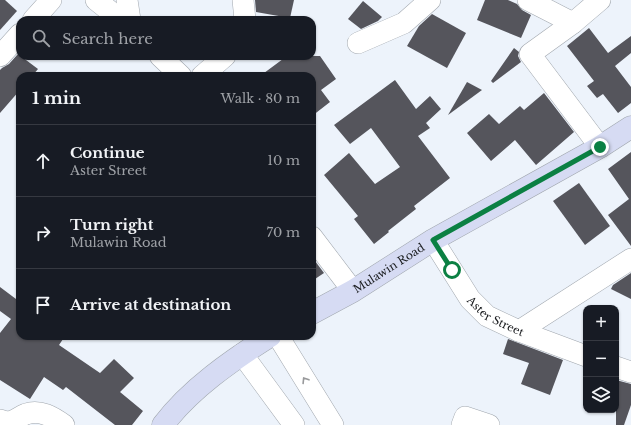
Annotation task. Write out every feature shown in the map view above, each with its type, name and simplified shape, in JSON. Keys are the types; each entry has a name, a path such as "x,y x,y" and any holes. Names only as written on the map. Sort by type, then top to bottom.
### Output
{"main road":[{"name":"Mulawin Road","path":"316,311 353,291 433,240 600,147 631,127"},
{"path":"163,425 205,382 242,354 264,340"}],"street":[{"path":"37,16 51,0"},
{"path":"96,0 116,16"},
{"path":"126,0 129,16"},
{"path":"243,0 245,16"},
{"path":"358,43 404,23 430,0"},
{"path":"528,0 572,23"},
{"path":"600,0 530,54 600,147"},
{"path":"0,56 16,38"},
{"path":"164,60 177,72"},
{"path":"207,72 220,60"},
{"name":"Aster Street","path":"433,240 470,299 487,316 519,331 583,355"},
{"path":"316,242 353,291"},
{"path":"519,331 631,259"},
{"path":"280,340 328,417 298,425"},
{"path":"242,354 294,425"},
{"path":"619,368 631,372"},
{"path":"0,420 5,422 15,421 26,414 40,412 56,419 64,425"},
{"path":"462,425 465,417 489,425"}],"building":[{"path":"0,0 5,0 17,11 0,30"},
{"path":"255,0 294,0 290,16 279,16 256,12"},
{"path":"485,0 508,0 517,4 522,10 531,15 521,38 477,20"},
{"path":"363,1 382,17 378,21 361,29 348,19"},
{"path":"432,14 466,33 447,68 407,46 419,26"},
{"path":"589,28 608,53 631,36 631,53 615,66 631,87 631,103 618,113 603,94 597,98 587,86 594,81 567,46"},
{"path":"514,48 519,52 518,56 521,62 493,83 491,81"},
{"path":"16,56 16,60 26,60 38,69 35,72 16,72 16,95 0,113 0,70 9,64"},
{"path":"316,56 320,56 336,79 321,90 330,102 316,113 316,72 265,72 282,60 316,60"},
{"path":"395,80 416,109 430,96 441,109 426,123 430,128 418,136 450,178 414,206 416,209 374,244 354,219 358,216 324,175 349,153 375,184 400,167 371,128 350,144 334,125"},
{"path":"467,82 482,90 448,115"},
{"path":"544,93 574,132 536,165 515,140 491,161 467,133 489,114 499,124 520,106 524,110"},
{"path":"631,152 631,246 608,215 629,199 608,169"},
{"path":"579,183 610,226 585,245 553,201"},
{"path":"316,262 324,273 316,278"},
{"path":"631,273 631,299 611,289 613,285"},
{"path":"0,287 16,299 16,340 62,340 59,345 100,373 114,359 134,378 120,392 143,411 132,425 115,425 66,387 63,390 44,377 30,399 0,380 0,333 11,319 0,311"},
{"path":"508,339 563,360 550,395 521,384 529,363 503,354"},
{"path":"619,381 631,384 631,405 624,425 616,425 616,413 619,413"}],"route":[{"path":"452,270 433,240 600,147"}]}
